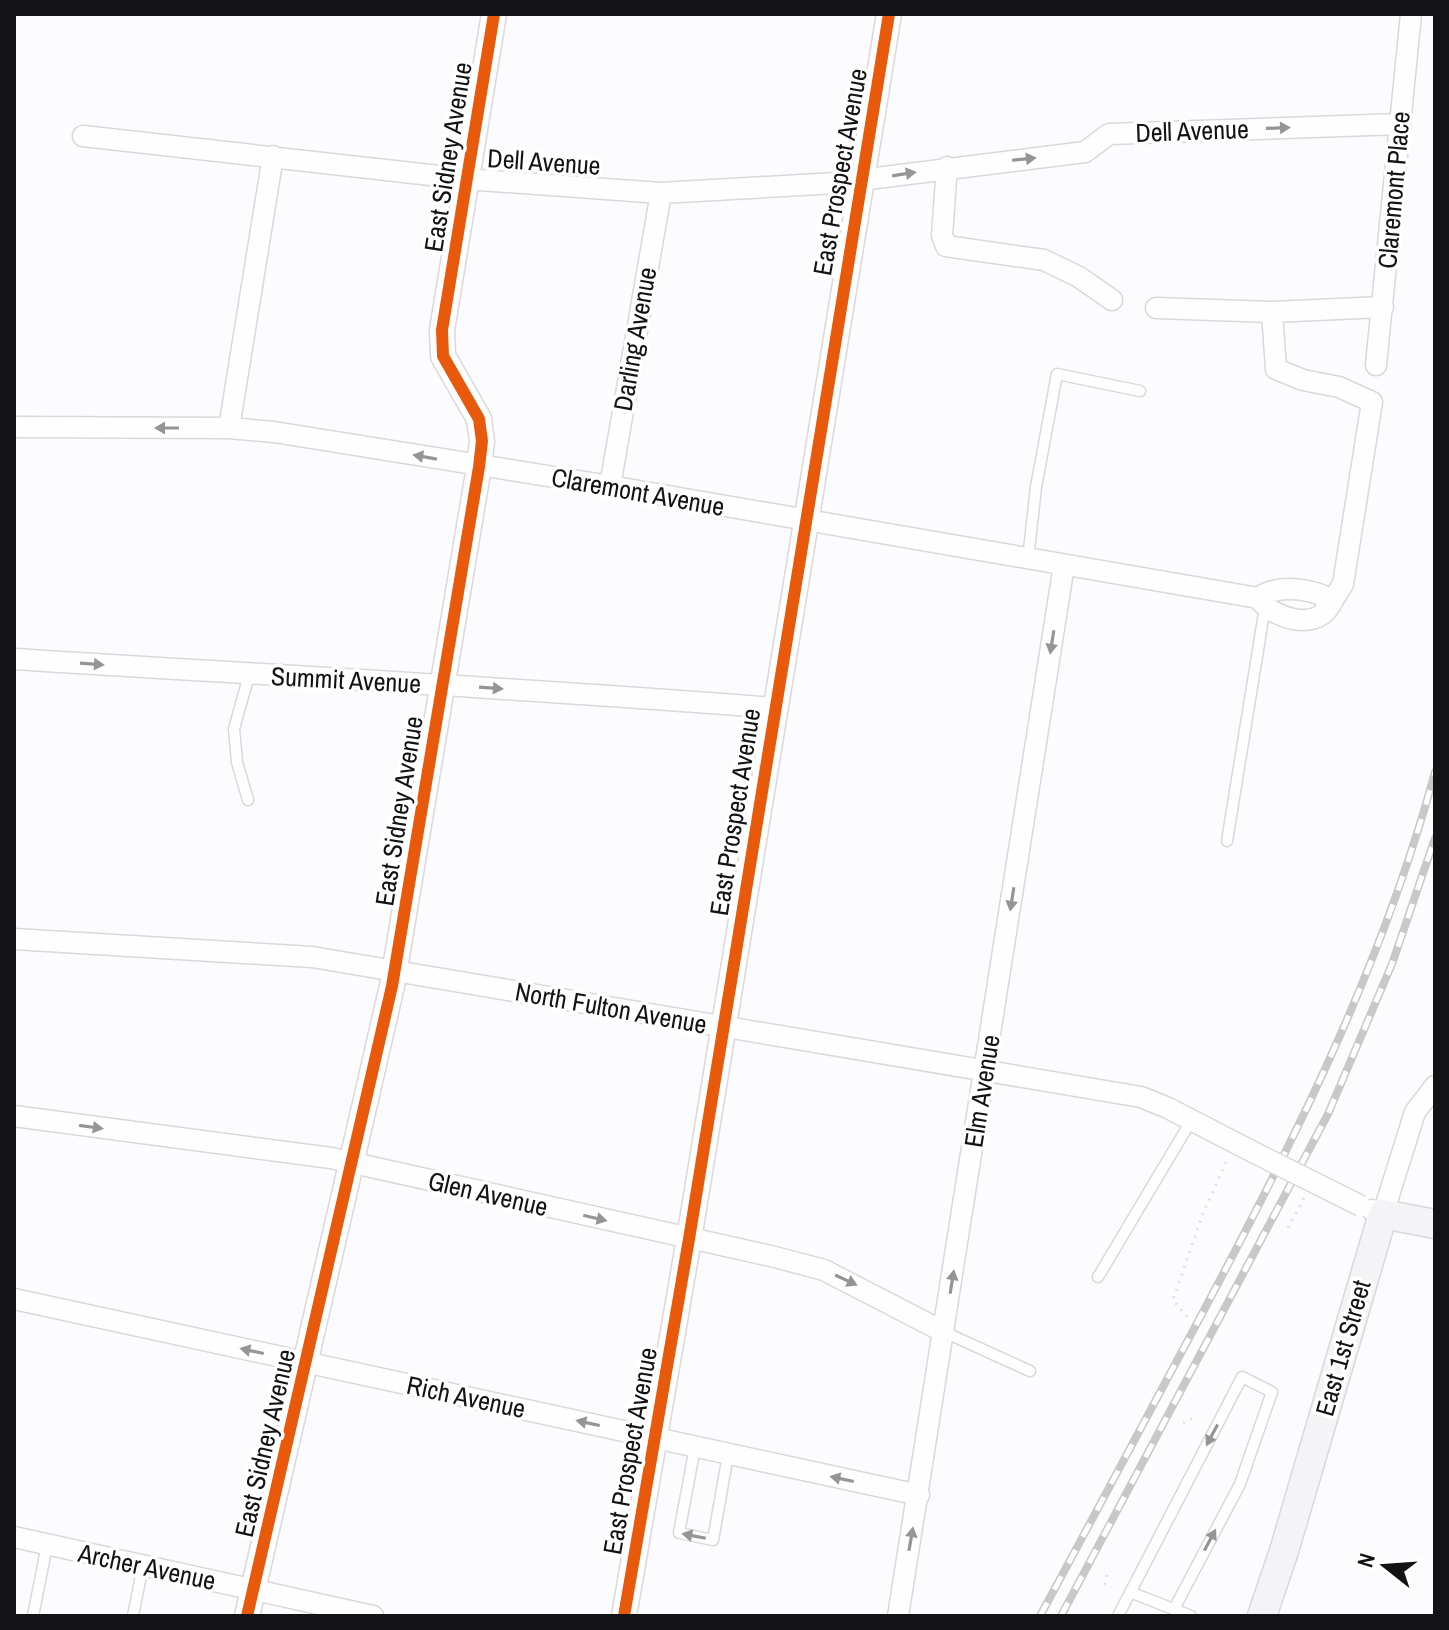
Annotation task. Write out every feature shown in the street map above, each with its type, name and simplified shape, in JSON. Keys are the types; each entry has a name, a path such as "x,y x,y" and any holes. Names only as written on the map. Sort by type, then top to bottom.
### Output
{"main road":[{"path":"1372,1210 1435,1224"},
{"name":"East 1st Street","path":"1262,1616 1284,1551 1372,1210"}],"street":[{"name":"East Sidney Avenue","path":"247,1616 395,971 479,467 482,441 479,419 443,356 442,330 494,14"},
{"name":"East Prospect Avenue","path":"624,1616 689,1239 889,14"},
{"name":"Claremont Place","path":"1376,365 1411,14"},
{"name":"Dell Avenue","path":"83,136 466,179 661,193 860,181 947,167 1085,152 1109,134 1400,124"},
{"path":"229,428 273,156"},
{"path":"947,167 942,235 946,246 1044,260 1079,277 1112,300"},
{"name":"Darling Avenue","path":"610,486 661,193"},
{"path":"1156,308 1272,312 1383,307"},
{"path":"1272,312 1276,369 1303,380 1339,387 1372,402 1343,584 1329,607"},
{"name":"Claremont Avenue","path":"14,427 229,428 274,432 610,486 1064,565 1262,603 1299,620 1323,617 1329,607 1322,595 1299,590 1268,591 1262,603"},
{"name":"Elm Avenue","path":"898,1616 1064,565"},
{"name":"Summit Avenue","path":"14,659 442,684 774,708"},
{"name":"North Fulton Avenue","path":"14,939 312,957 1141,1097 1372,1210"},
{"name":"East 1st Street","path":"1372,1210 1415,1112 1435,1086"},
{"name":"Glen Avenue","path":"14,1116 352,1163 824,1270 944,1332"},
{"name":"Rich Avenue","path":"14,1299 919,1495"},
{"name":"Archer Avenue","path":"14,1537 373,1616"}],"lane":[{"path":"1028,559 1036,487 1057,374 1140,391"},
{"path":"1227,841 1262,603"},
{"path":"248,800 237,762 234,729 249,675"},
{"path":"1098,1277 1191,1121"},
{"path":"944,1332 1030,1371"},
{"path":"1118,1616 1242,1377 1272,1392 1240,1484 1174,1609"},
{"path":"695,1447 679,1533 713,1540 728,1455"},
{"path":"33,1616 47,1545"},
{"path":"133,1616 143,1565"},
{"path":"1130,1592 1191,1616"}],"path":[{"path":"1187,1317 1173,1300 1202,1216 1227,1160"},
{"path":"1288,1228 1305,1197"},
{"path":"1183,1423 1193,1418"},
{"path":"1107,1575 1105,1584 1111,1588"}],"railway":[{"path":"1040,1616 1299,1125 1361,987 1413,845 1435,772"},
{"path":"1061,1616 1328,1114 1392,964 1435,838"}],"cycle path":[{"path":"247,1616 392,986 479,467 482,441 479,419 443,356 442,330 494,14"},
{"path":"624,1616 689,1239 889,14"}]}
